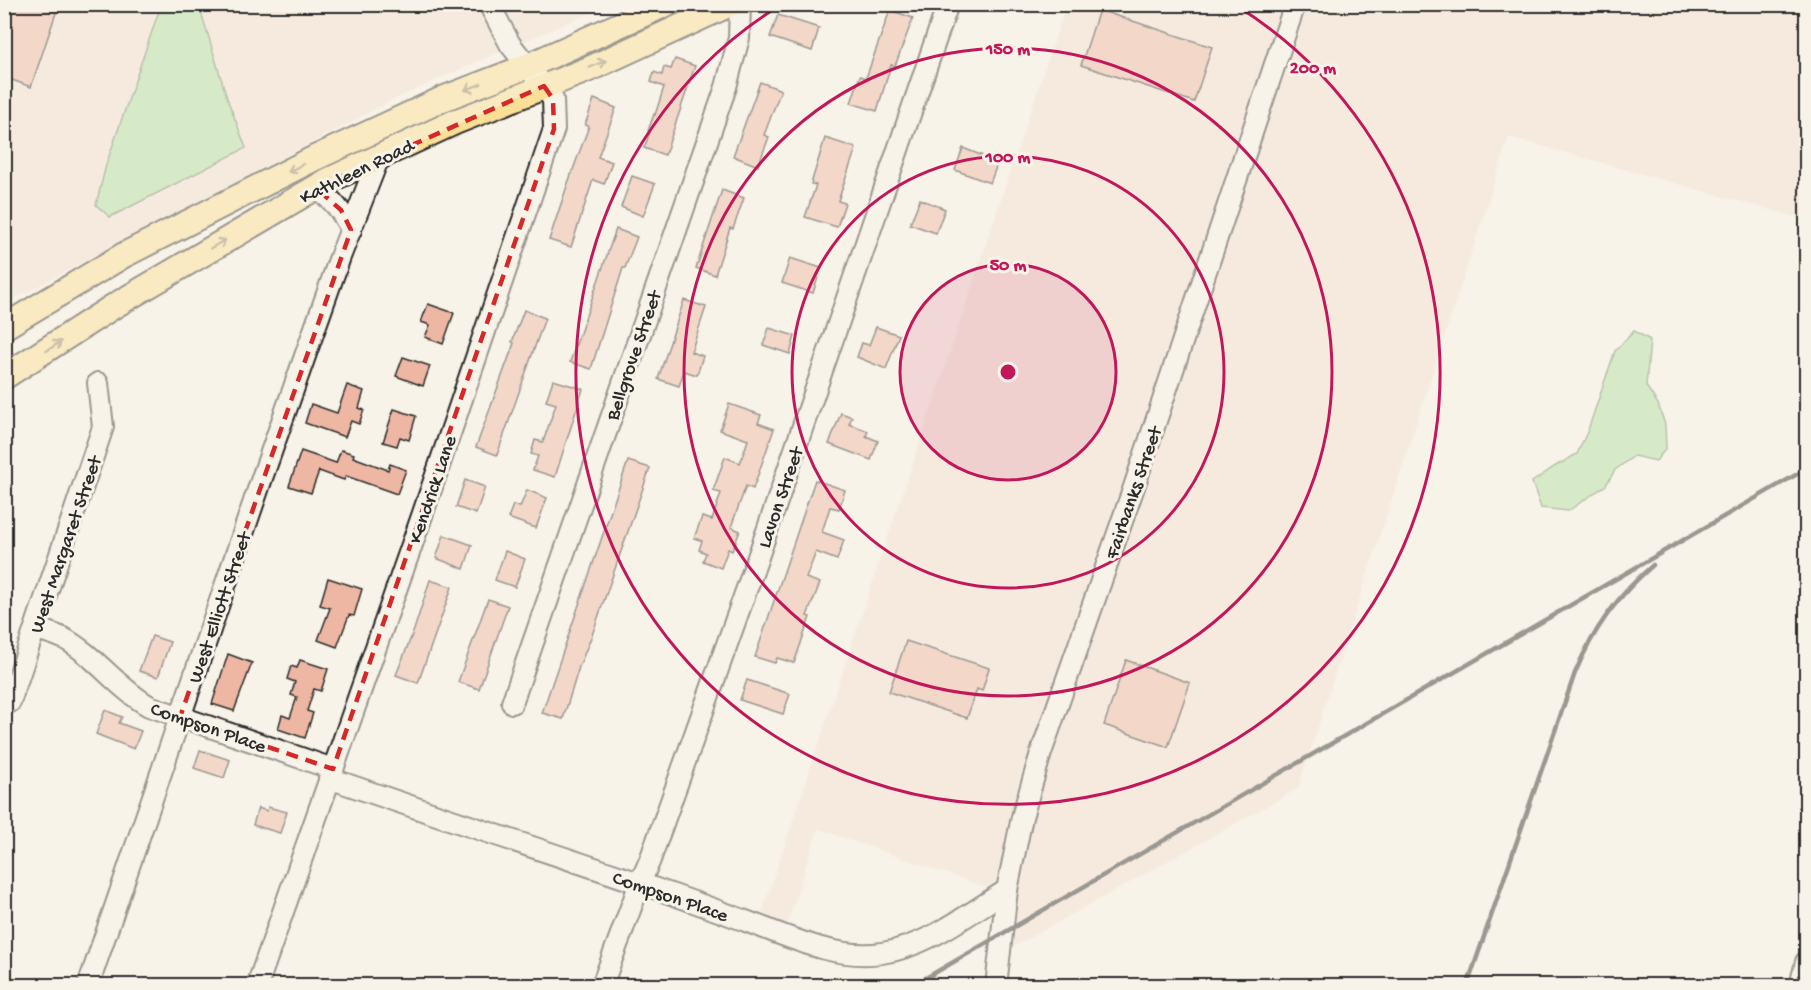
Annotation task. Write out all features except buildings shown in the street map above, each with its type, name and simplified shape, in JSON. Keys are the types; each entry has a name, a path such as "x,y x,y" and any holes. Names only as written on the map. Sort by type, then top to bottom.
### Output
{"main road":[{"name":"Kathleen Road","path":"4,327 124,255 315,158 445,98 528,66 666,4"},
{"name":"Kathleen Road","path":"4,377 114,306 315,188 455,122 589,69 730,4"}],"street":[{"name":"Kendrick Lane","path":"257,986 422,516 554,129 553,99 510,44 489,4"},
{"name":"Bellgrove Street","path":"512,703 726,87 739,38 740,4"},
{"name":"Lavon Street","path":"600,986 650,861 753,571 948,4"},
{"name":"Fairbanks Street","path":"996,986 1007,890 1022,817 1041,753 1134,487 1295,4"},
{"name":"West Elliott Street","path":"88,986 262,478 379,157"},
{"path":"315,188 331,199 341,210 351,230"},
{"name":"West Margaret Street","path":"10,702 103,427 98,383"},
{"name":"Compson Place","path":"36,628 64,639 95,662 136,699 149,706 518,844 640,883 802,942 860,955 882,953 924,940 1007,890"},
{"path":"1800,986 1806,962"}],"highlighted area":[{"path":"544,86 553,99 554,129 333,769 180,717 351,230 341,210 316,188"}],"shaded area":[{"path":"4,5 161,5 106,165 246,148 227,98 199,5 481,5 504,50 397,98 12,300 11,295 4,291"},
{"path":"498,5 608,5 519,44"},
{"path":"1066,5 1286,5 1000,885 993,890 818,829 786,928 760,918"},
{"path":"1304,5 1806,5 1806,220 1509,137 1298,789 1008,950 1015,895 1018,893 1016,889 1030,819 1049,756"}],"green space":[{"path":"161,5 199,5 227,98 246,148 110,217 96,205 106,165"},
{"path":"1634,331 1650,340 1646,386 1658,404 1665,425 1666,448 1656,461 1634,456 1615,470 1606,485 1568,511 1541,508 1532,482 1577,454 1588,430 1615,351"}],"railway":[{"path":"912,986 1806,469"},
{"path":"1467,986 1582,657 1598,628 1617,601 1653,565"}]}
